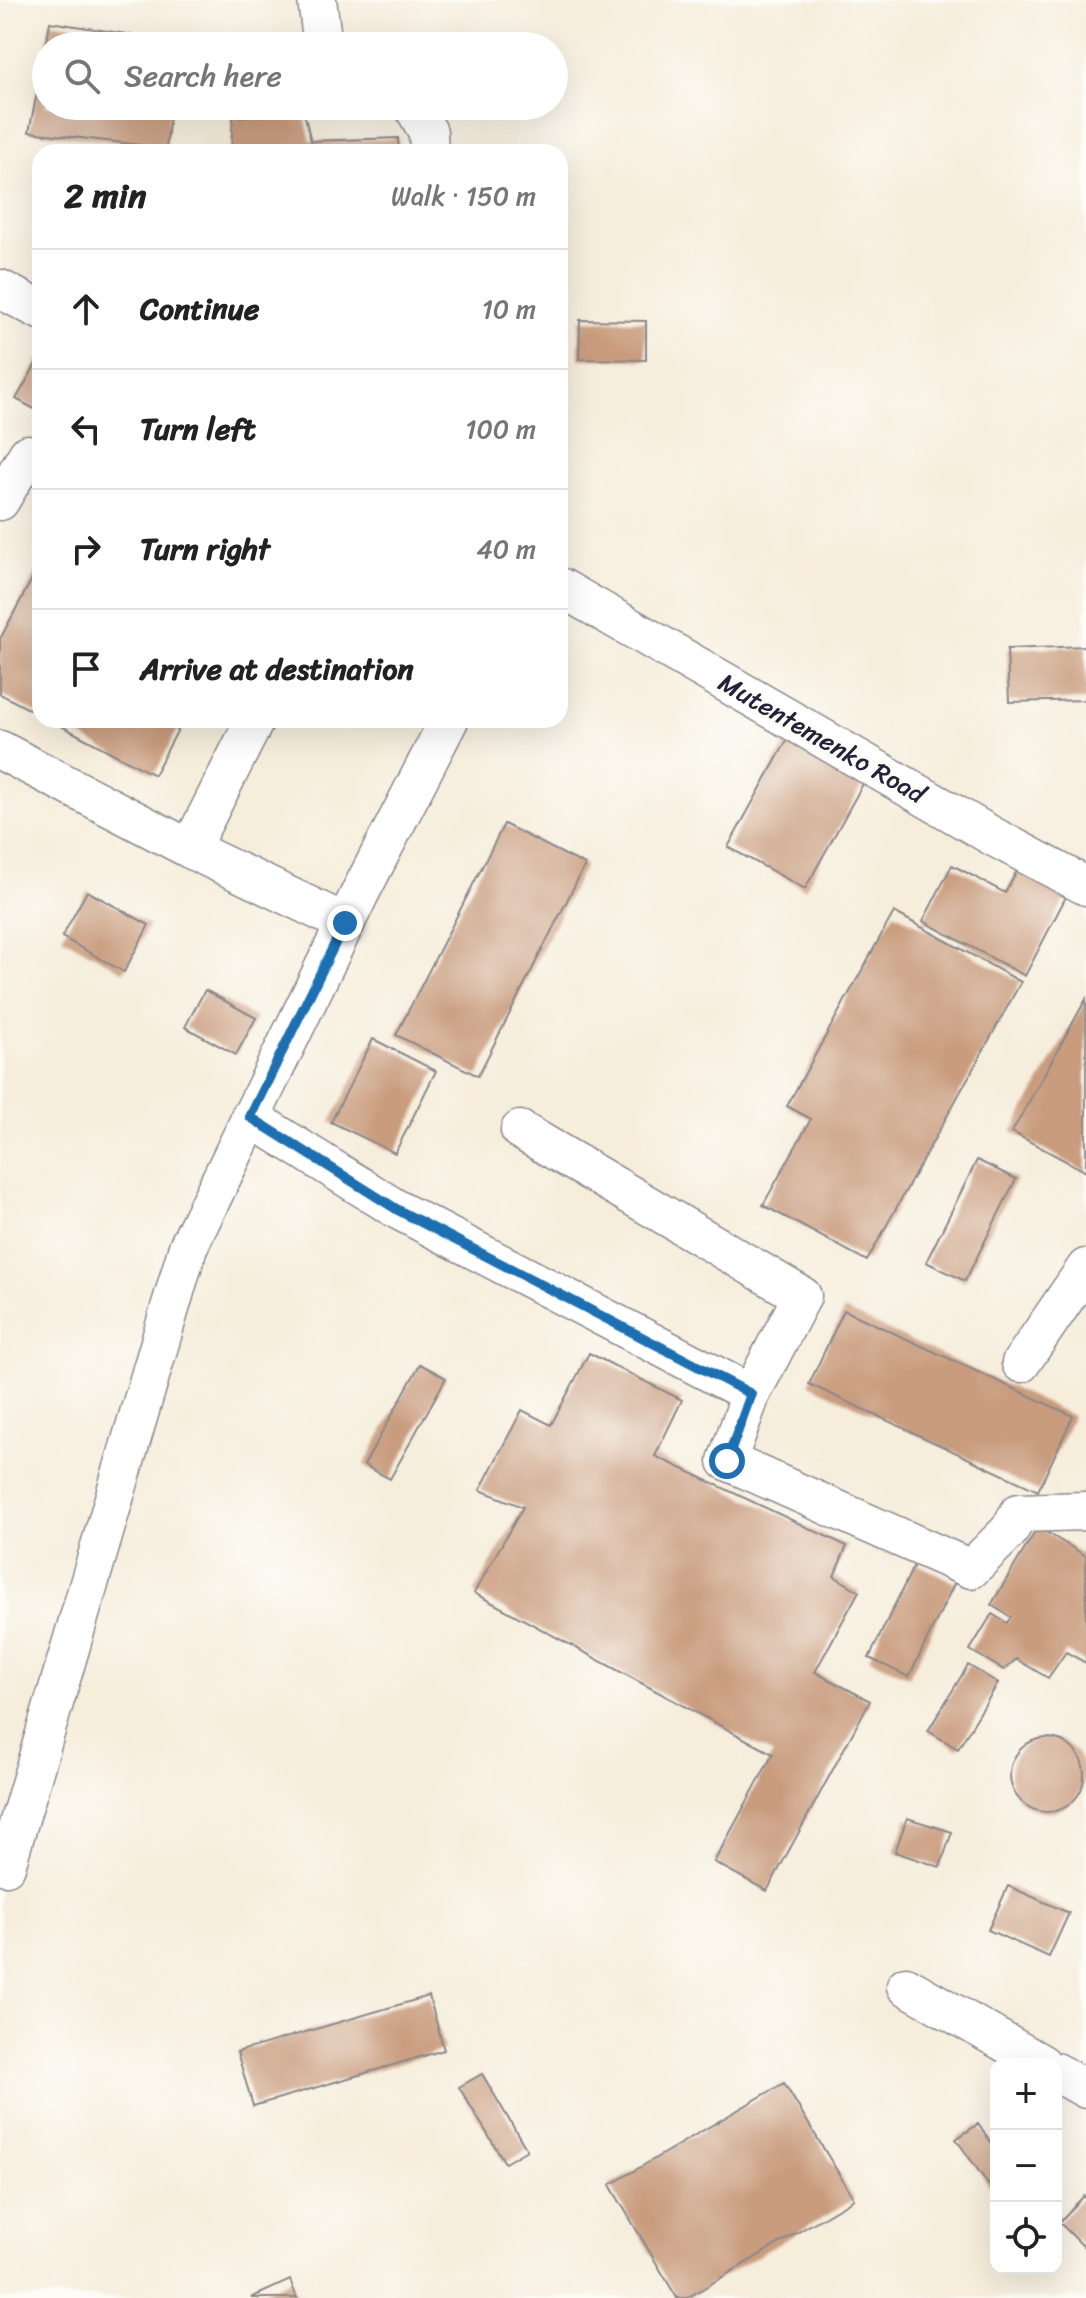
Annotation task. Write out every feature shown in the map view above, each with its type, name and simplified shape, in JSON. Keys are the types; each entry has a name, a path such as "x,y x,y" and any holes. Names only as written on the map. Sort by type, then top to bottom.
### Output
{"street":[{"path":"317,0 321,32"},
{"path":"421,120 428,132 429,144"},
{"path":"0,289 32,306"},
{"path":"0,501 28,454"},
{"name":"Mutentemenko Road","path":"568,592 994,837 1086,886"},
{"path":"190,849 251,728"},
{"path":"6,1866 188,1247 345,923 445,728"},
{"path":"0,750 190,849 345,923"},
{"path":"250,1117 398,1210 751,1394"},
{"path":"520,1130 802,1296 751,1394 727,1461 971,1569 1009,1531 1019,1513 1086,1511"},
{"path":"1021,1363 1086,1268"},
{"path":"906,1986 1032,2058"},
{"path":"1062,2075 1086,2089"}],"building":[{"path":"50,22 114,32 48,32"},
{"path":"32,117 32,120 169,120 166,144 132,144 29,132"},
{"path":"233,120 306,120 311,141 398,138 398,144 231,144"},
{"path":"580,320 646,321 646,360 579,359"},
{"path":"32,371 32,408 16,399"},
{"path":"32,579 32,711 0,694 0,639"},
{"path":"1086,646 1086,700 1009,702 1007,649"},
{"path":"65,728 179,728 154,775"},
{"path":"787,740 864,782 805,889 728,847"},
{"path":"504,824 585,865 478,1076 396,1035"},
{"path":"952,865 1005,893 1020,865 1069,891 1025,976 923,921"},
{"path":"87,891 149,925 124,972 62,937"},
{"path":"894,912 1021,982 867,1261 763,1205 811,1119 787,1106"},
{"path":"205,990 256,1018 236,1055 185,1027"},
{"path":"1086,999 1086,1172 1012,1132"},
{"path":"373,1039 436,1071 395,1153 331,1122"},
{"path":"977,1160 1016,1179 965,1281 926,1262"},
{"path":"844,1310 1073,1416 1038,1491 809,1384"},
{"path":"589,1353 682,1400 655,1456 847,1546 834,1576 859,1591 815,1672 870,1701 767,1891 714,1862 773,1754 474,1593 523,1507 480,1490 522,1410 551,1425"},
{"path":"420,1364 446,1378 390,1479 364,1465"},
{"path":"1038,1527 1086,1556 1086,1663 1066,1652 1048,1678 1016,1659 1004,1670 970,1650 992,1614 1007,1623 1011,1617 991,1605"},
{"path":"915,1563 955,1582 909,1677 869,1658"},
{"path":"968,1665 998,1683 958,1749 928,1731"},
{"path":"1047,1738 1061,1741 1073,1749 1081,1761 1084,1775 1081,1789 1073,1801 1061,1809 1047,1812 1033,1809 1021,1801 1013,1789 1010,1775 1013,1761 1021,1749 1033,1741"},
{"path":"907,1818 952,1832 940,1867 895,1852"},
{"path":"1008,1886 1069,1913 1049,1957 988,1930"},
{"path":"429,1996 444,2050 253,2106 237,2052"},
{"path":"482,2074 527,2150 505,2163 459,2087"},
{"path":"784,2083 854,2199 687,2298 677,2298 610,2185"},
{"path":"978,2124 990,2141 990,2187 956,2139"},
{"path":"1084,2196 1086,2198 1086,2249 1062,2225 1062,2219"},
{"path":"290,2280 297,2298 251,2298"}],"route":[{"path":"345,923 250,1117 398,1210 751,1394 727,1461"}]}
